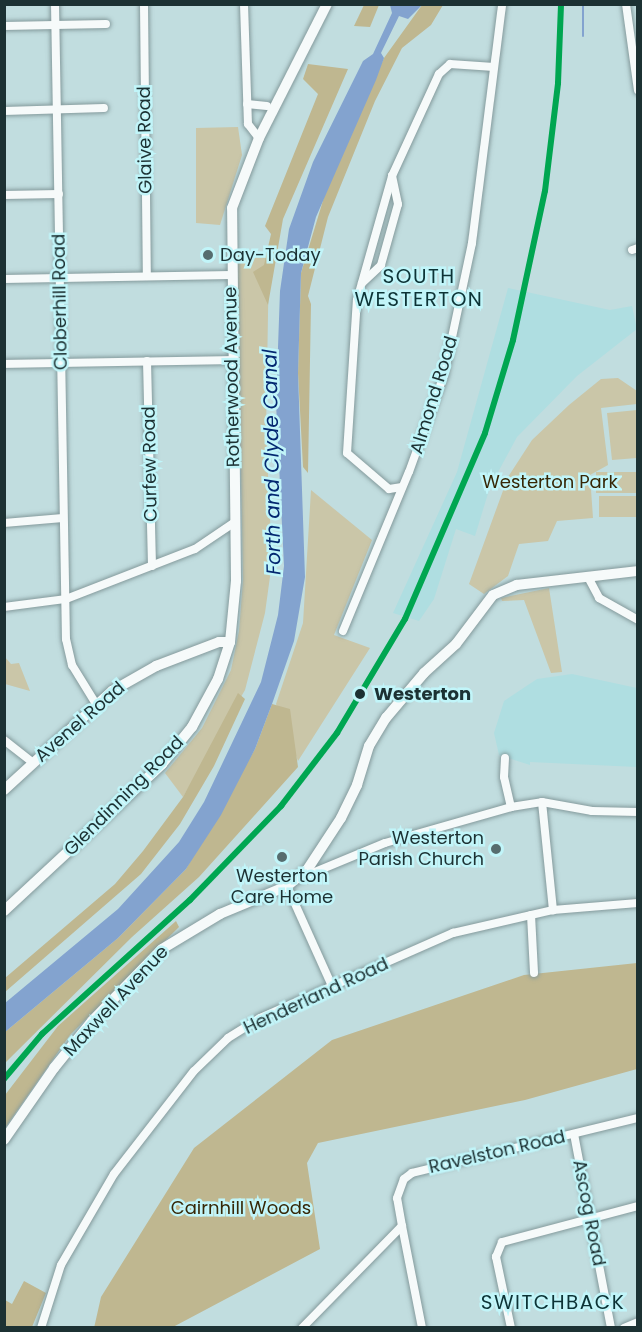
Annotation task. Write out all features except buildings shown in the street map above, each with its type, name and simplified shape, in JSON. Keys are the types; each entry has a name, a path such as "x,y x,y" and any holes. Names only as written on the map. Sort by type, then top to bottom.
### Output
{"street":[{"name":"Cloberhill Road","path":"55,4 66,639 72,665 96,704"},
{"name":"Glaive Road","path":"144,4 147,276"},
{"path":"244,4 248,124 259,138"},
{"name":"Rotherwood Avenue","path":"235,522 232,208 259,138 327,4"},
{"name":"Almond Road","path":"343,631 428,422 451,343 472,243 502,4"},
{"path":"626,4 635,55 638,90"},
{"path":"4,26 106,24"},
{"path":"402,487 389,489 347,453 351,354 362,283 392,176 444,68 458,64 494,67"},
{"path":"247,104 267,106"},
{"path":"4,111 104,108"},
{"path":"362,283 379,270 392,226 399,198 392,176"},
{"path":"4,195 59,194"},
{"path":"4,279 231,275"},
{"path":"4,364 232,360"},
{"name":"Curfew Road","path":"147,361 152,566"},
{"path":"4,523 63,518"},
{"path":"4,607 66,598 208,543 235,522"},
{"name":"Glendinning Road","path":"4,911 178,746 206,705 230,642 236,580 235,522"},
{"name":"Maxwell Avenue","path":"4,1140 54,1068 92,1022 162,949 220,914 287,886 297,879 341,818 357,785 369,746 386,718 424,674 456,644 486,601 509,586 638,571"},
{"path":"588,577 599,598 638,620"},
{"name":"Avenel Road","path":"4,789 96,704 156,666 210,645 230,642"},
{"path":"4,740 33,763"},
{"path":"505,758 504,777 512,807"},
{"path":"297,879 385,843 512,807 542,802 592,811 638,812"},
{"path":"542,802 553,910"},
{"path":"287,886 332,986"},
{"name":"Henderland Road","path":"41,1328 72,1241 114,1174 194,1071 228,1038 260,1018 453,933 553,910 638,903"},
{"path":"531,915 534,973"},
{"name":"Ravelston Road","path":"422,1328 397,1198 404,1179 412,1173 638,1118"},
{"name":"Ascog Road","path":"574,1134 611,1328"},
{"path":"511,1328 496,1257 498,1247 510,1237 638,1206"},
{"path":"302,1328 402,1226"},
{"path":"624,1328 638,1322"}],"shaded area":[{"path":"390,5 422,5 408,19 399,16 381,53 384,58 376,80 316,217 301,273 298,373 305,577 294,641 272,704 255,749 221,815 186,869 118,938 5,1032 5,1003 118,909 179,842 204,802 261,682 278,615 284,566 276,403 280,291 289,229 313,162 363,61 373,54 392,13"},
{"path":"508,288 610,310 632,306 637,329 577,376 517,437 490,487 475,536 456,529 434,599 419,621 393,613 457,472"},
{"path":"572,674 637,688 637,767 530,762 530,765 499,755 494,733 504,701 537,679"}],"green space":[{"path":"364,5 379,5 370,27 354,26"},
{"path":"422,5 443,5 431,25 402,48 375,101 328,217 308,296 311,304 308,473 303,467 298,373 301,273 328,184 384,58"},
{"path":"308,64 348,69 283,219 268,305 253,272 264,265 271,234 265,226 318,94 303,79"},
{"path":"238,127 242,155 220,225 196,223 196,128"},
{"path":"237,254 269,256 266,432 272,562 265,613 245,690 183,797 165,773 202,728 231,670 239,631 243,580"},
{"name":"Westerton Park","path":"618,378 637,391 637,404 601,408 608,465 590,475 593,518 557,521 548,541 519,544 508,576 484,594 469,584 508,477 532,440 601,379"},
{"path":"637,410 637,458 612,460 607,413"},
{"path":"596,472 637,472 637,493 596,493"},
{"path":"311,490 372,540 334,635 370,648 298,761 276,704 303,623"},
{"path":"599,496 637,496 637,517 599,517"},
{"path":"549,588 562,672 551,673 524,600 502,601 501,598"},
{"path":"4,656 11,664 19,663 30,691 5,684"},
{"path":"238,693 245,699 214,766 180,824 141,874 5,992 5,978 115,884 143,851 183,797"},
{"path":"272,704 290,709 298,767 199,877 132,937 5,1063 5,1032 118,938 186,869 255,749"},
{"path":"176,921 179,927 70,1035 5,1128 5,1095 58,1026"},
{"name":"Cairnhill Woods","path":"637,963 637,1069 525,1100 318,1143 307,1163 320,1249 173,1327 94,1328 101,1297 194,1148 332,1040 524,975"},
{"path":"24,1281 46,1293 32,1327 5,1327 5,1300 12,1304"}],"waterway":[{"path":"583,4 583,36"}],"transit line":[{"path":"4,1079 42,1034 190,900 281,806 337,733 405,619 485,433 513,340 545,191 558,83 561,4"}],"place":[{"name":"Day-Today","path":"208,255"},
{"name":"Westerton","path":"360,694"},
{"name":"Westerton Parish Church","path":"496,849"},
{"name":"Westerton Care Home","path":"282,857"}],"district":[{"name":"SOUTH WESTERTON","path":"419,288"},
{"name":"SWITCHBACK","path":"553,1302"}],"water label":[{"name":"Forth and Clyde Canal","path":"272,462"}]}
